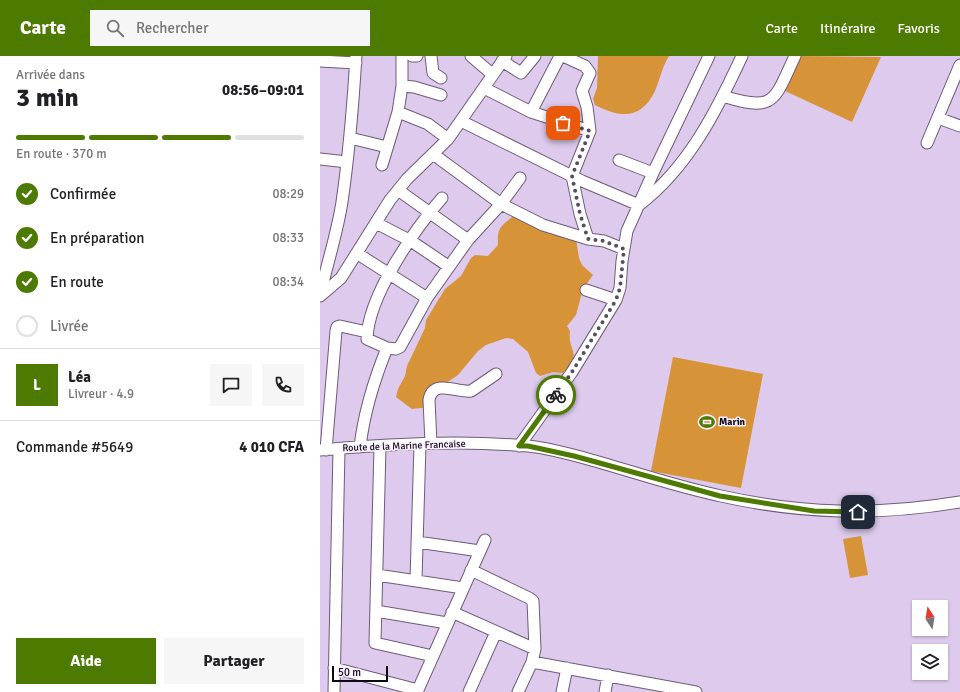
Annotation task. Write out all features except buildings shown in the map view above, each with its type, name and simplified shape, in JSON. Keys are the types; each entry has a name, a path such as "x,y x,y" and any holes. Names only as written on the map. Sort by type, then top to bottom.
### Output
{"street":[{"path":"382,165 398,112 402,86 402,56"},
{"path":"412,56 417,56"},
{"path":"431,56 434,75 441,78"},
{"path":"471,56 492,74"},
{"path":"320,295 341,278 358,254 398,190 448,139 504,58 521,73 535,56"},
{"path":"531,112 560,56"},
{"path":"563,56 585,66 589,70 590,74 582,91 587,107 590,131 572,176 580,214 588,239"},
{"path":"519,446 572,372 616,300 620,288 627,231 708,56"},
{"path":"639,205 652,196 679,166 723,96 742,56"},
{"path":"723,96 741,102 763,103 770,101 777,95 795,56"},
{"path":"320,61 356,59 347,162 333,245 320,295"},
{"path":"927,143 957,79 960,65"},
{"path":"402,86 414,87 441,95"},
{"path":"484,88 531,112 590,131"},
{"path":"398,112 428,124 448,139"},
{"path":"938,118 960,126"},
{"path":"461,121 572,176 639,205"},
{"path":"350,138 387,147"},
{"path":"433,154 501,204 543,225 588,239 604,241 624,249"},
{"path":"320,159 347,162"},
{"path":"619,160 653,173"},
{"path":"442,198 430,212 389,273 375,301 366,339 387,348 396,349 400,347 427,298 448,266 468,240 501,204 520,178"},
{"path":"398,190 468,240"},
{"path":"376,223 411,241 448,266"},
{"path":"358,254 427,298"},
{"path":"586,290 616,300"},
{"path":"323,450 336,331 340,326 367,332"},
{"path":"360,447 364,418 372,385 387,348"},
{"path":"416,580 417,542 429,400 432,394 442,387 472,390 496,374"},
{"name":"Route de la Marine Francaise","path":"323,450 425,443 528,446 574,456 720,496 808,510 873,512 931,507 960,502"},
{"path":"380,447 375,643 433,656"},
{"path":"334,692 339,448"},
{"path":"334,668 417,691 485,540"},
{"path":"417,542 480,551"},
{"path":"471,570 529,598 532,601 535,649 532,662 518,692"},
{"path":"377,575 463,588"},
{"path":"376,611 447,623"},
{"path":"452,612 535,649"},
{"path":"469,692 496,632"},
{"path":"532,662 608,675 649,688 695,692"},
{"path":"562,692 566,668"},
{"path":"605,692 608,675"}],"shaded area":[{"path":"598,56 669,56 655,91 649,100 636,112 621,114 595,105 593,99 597,88"},
{"path":"801,56 881,57 852,122 785,91"},
{"path":"512,217 519,217 533,226 576,239 579,258 582,265 593,275 583,289 576,315 567,326 570,331 574,356 573,361 563,373 553,372 540,376 536,373 528,352 513,339 506,338 486,345 478,351 458,375 443,385 430,407 412,409 396,397 398,389 405,376 407,366 425,328 426,320 445,289 461,276 471,258 475,255 488,256 498,245 500,228"},
{"name":"Marin","path":"673,357 763,374 741,488 651,471"},
{"path":"861,536 868,575 850,578 843,539"}],"way so far":[{"path":"556,395 572,372 616,300 620,288 624,249 604,241 588,239 580,214 572,176 590,131 563,123"}],"place":[{"name":"Marin","path":"707,422"}],"route":[{"path":"556,395 519,446 528,446 574,456 720,496 774,506 814,511 858,512"}]}
